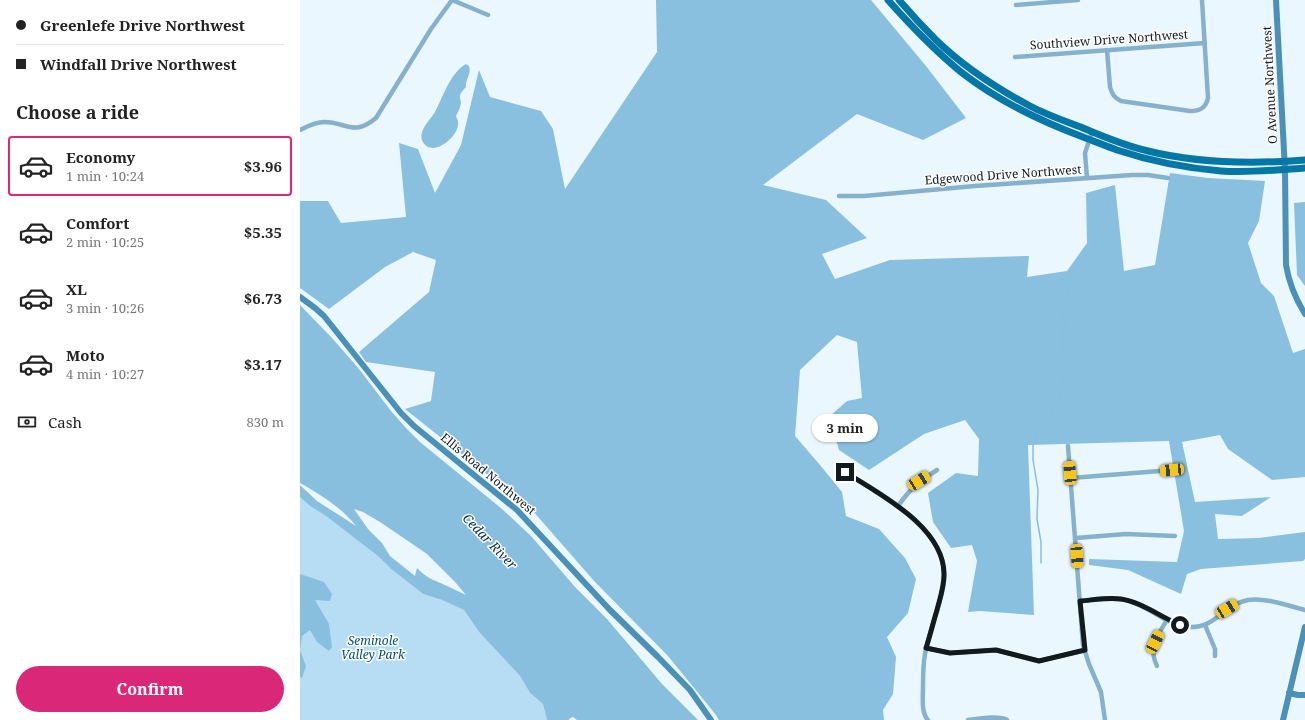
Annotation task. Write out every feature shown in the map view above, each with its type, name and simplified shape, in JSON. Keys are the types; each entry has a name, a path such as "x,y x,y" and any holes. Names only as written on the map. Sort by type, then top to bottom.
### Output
{"main road":[{"path":"888,0 932,47 976,83 1009,104 1057,127 1116,150 1147,159 1183,166 1220,171 1254,172 1305,168"},
{"path":"899,0 936,40 994,86 1030,106 1092,132 1148,151 1183,158 1221,162 1257,163 1305,160"}],"street":[{"path":"300,130 316,123 325,122 356,128 370,123 376,118 430,29 452,0 488,14"},
{"path":"1016,5 1078,0"},
{"path":"1108,50 1110,87 1115,98 1122,101 1195,111 1202,109 1208,98 1202,0"},
{"name":"O Avenue Northwest","path":"1276,0 1285,162 1286,265 1292,289 1298,304 1305,314"},
{"name":"Southview Drive Northwest","path":"1015,57 1205,43"},
{"path":"1087,178 1086,153 1092,132"},
{"name":"Edgewood Drive Northwest","path":"839,196 864,196 1087,178 1143,175 1168,178"},
{"name":"Ellis Road Northwest","path":"300,297 324,316 401,413 414,426 517,510 606,606 690,690 711,720"},
{"path":"1068,446 1085,650 1101,692 1105,720"},
{"path":"898,506 908,492 919,481 937,470"},
{"path":"1071,478 1172,470"},
{"path":"845,472 898,506 928,533 940,553 944,566 943,586 924,660 923,702 924,716 928,720"},
{"path":"1076,538 1126,534 1175,536"},
{"path":"1080,601 1120,599 1133,602 1166,620 1189,627 1205,625 1237,603 1249,600 1258,600 1305,610"},
{"path":"1157,666 1153,658 1153,649 1166,620"},
{"path":"1205,625 1215,649 1215,656"},
{"path":"1283,720 1305,627"},
{"path":"926,648 950,653 996,650 1039,661 1085,650"},
{"path":"1289,693 1298,695 1305,694"},
{"path":"968,720 998,718 1006,719"}],"green space":[{"name":"Seminole Valley Park","path":"300,497 379,557 391,569 423,594 442,600 464,610 479,632 520,676 530,693 543,704 547,720 300,720"}],"shaded area":[{"path":"656,0 871,0 926,66 966,118 923,140 857,114 763,185 826,200 867,238 822,254 835,279 890,260 1029,256 1027,277 1067,271 1087,243 1086,193 1115,185 1124,271 1155,265 1170,173 1208,178 1265,181 1259,221 1248,243 1261,283 1274,296 1293,353 1305,349 1305,477 1272,480 1228,449 1220,435 1182,442 1195,502 1271,497 1242,516 1215,514 1218,539 1259,538 1305,532 1305,559 1303,561 1201,569 1187,574 1181,594 1128,570 1089,565 1089,559 1177,562 1184,531 1169,441 1028,445 1034,615 980,611 968,612 977,561 972,545 951,548 933,522 928,493 956,473 978,476 979,439 965,420 924,434 869,470 839,450 830,416 847,401 862,398 857,342 837,335 800,370 795,436 842,492 846,516 879,529 905,558 916,579 908,613 887,637 896,657 893,694 883,710 884,720 719,720 668,656 595,582 532,510 405,409 431,401 435,372 366,362 359,352 429,292 436,260 413,252 385,267 329,309 300,288 300,201 328,201 341,223 406,217 399,143 418,149 435,193 461,145 479,70 490,97 541,111 553,129 565,189 657,52"},
{"path":"1305,202 1305,286 1297,275 1294,203"}],"water":[{"path":"466,64 469,66 470,72 466,81 466,87 460,96 461,104 456,116 458,123 457,130 444,144 432,148 427,146 423,142 422,138 423,130 435,112 451,79 460,68"},
{"name":"Cedar River","path":"300,305 359,369 406,428 420,442 502,509 531,536 575,587 607,619 662,684 698,720 577,720 573,717 569,720 547,720 543,704 530,693 520,676 479,632 464,610 442,600 423,594 391,569 379,557 300,497 300,485 317,501 356,526 337,507 300,483","holes":["354,509 363,512 427,554 466,595 430,578 417,568 415,576 390,556 382,543 368,529"]},
{"path":"300,574 324,582 332,594 330,601 315,600 329,624 332,647 329,651 317,642 310,630 302,636 300,650"},
{"path":"300,650 306,666 302,678 300,677"}],"waterway":[{"path":"1041,563 1041,542 1037,519 1038,490 1033,460 1033,446 1037,432 1048,421 1060,394 1063,379 1072,360 1069,355 1063,351 1062,333 1065,324 1060,302 1067,294 1072,273 1094,248 1104,221 1111,195"}],"route":[{"path":"845,472 898,506 928,533 940,553 944,566 943,586 926,648 950,653 996,650 1039,661 1085,650 1080,601 1120,599 1133,602 1166,620 1180,625"}]}
